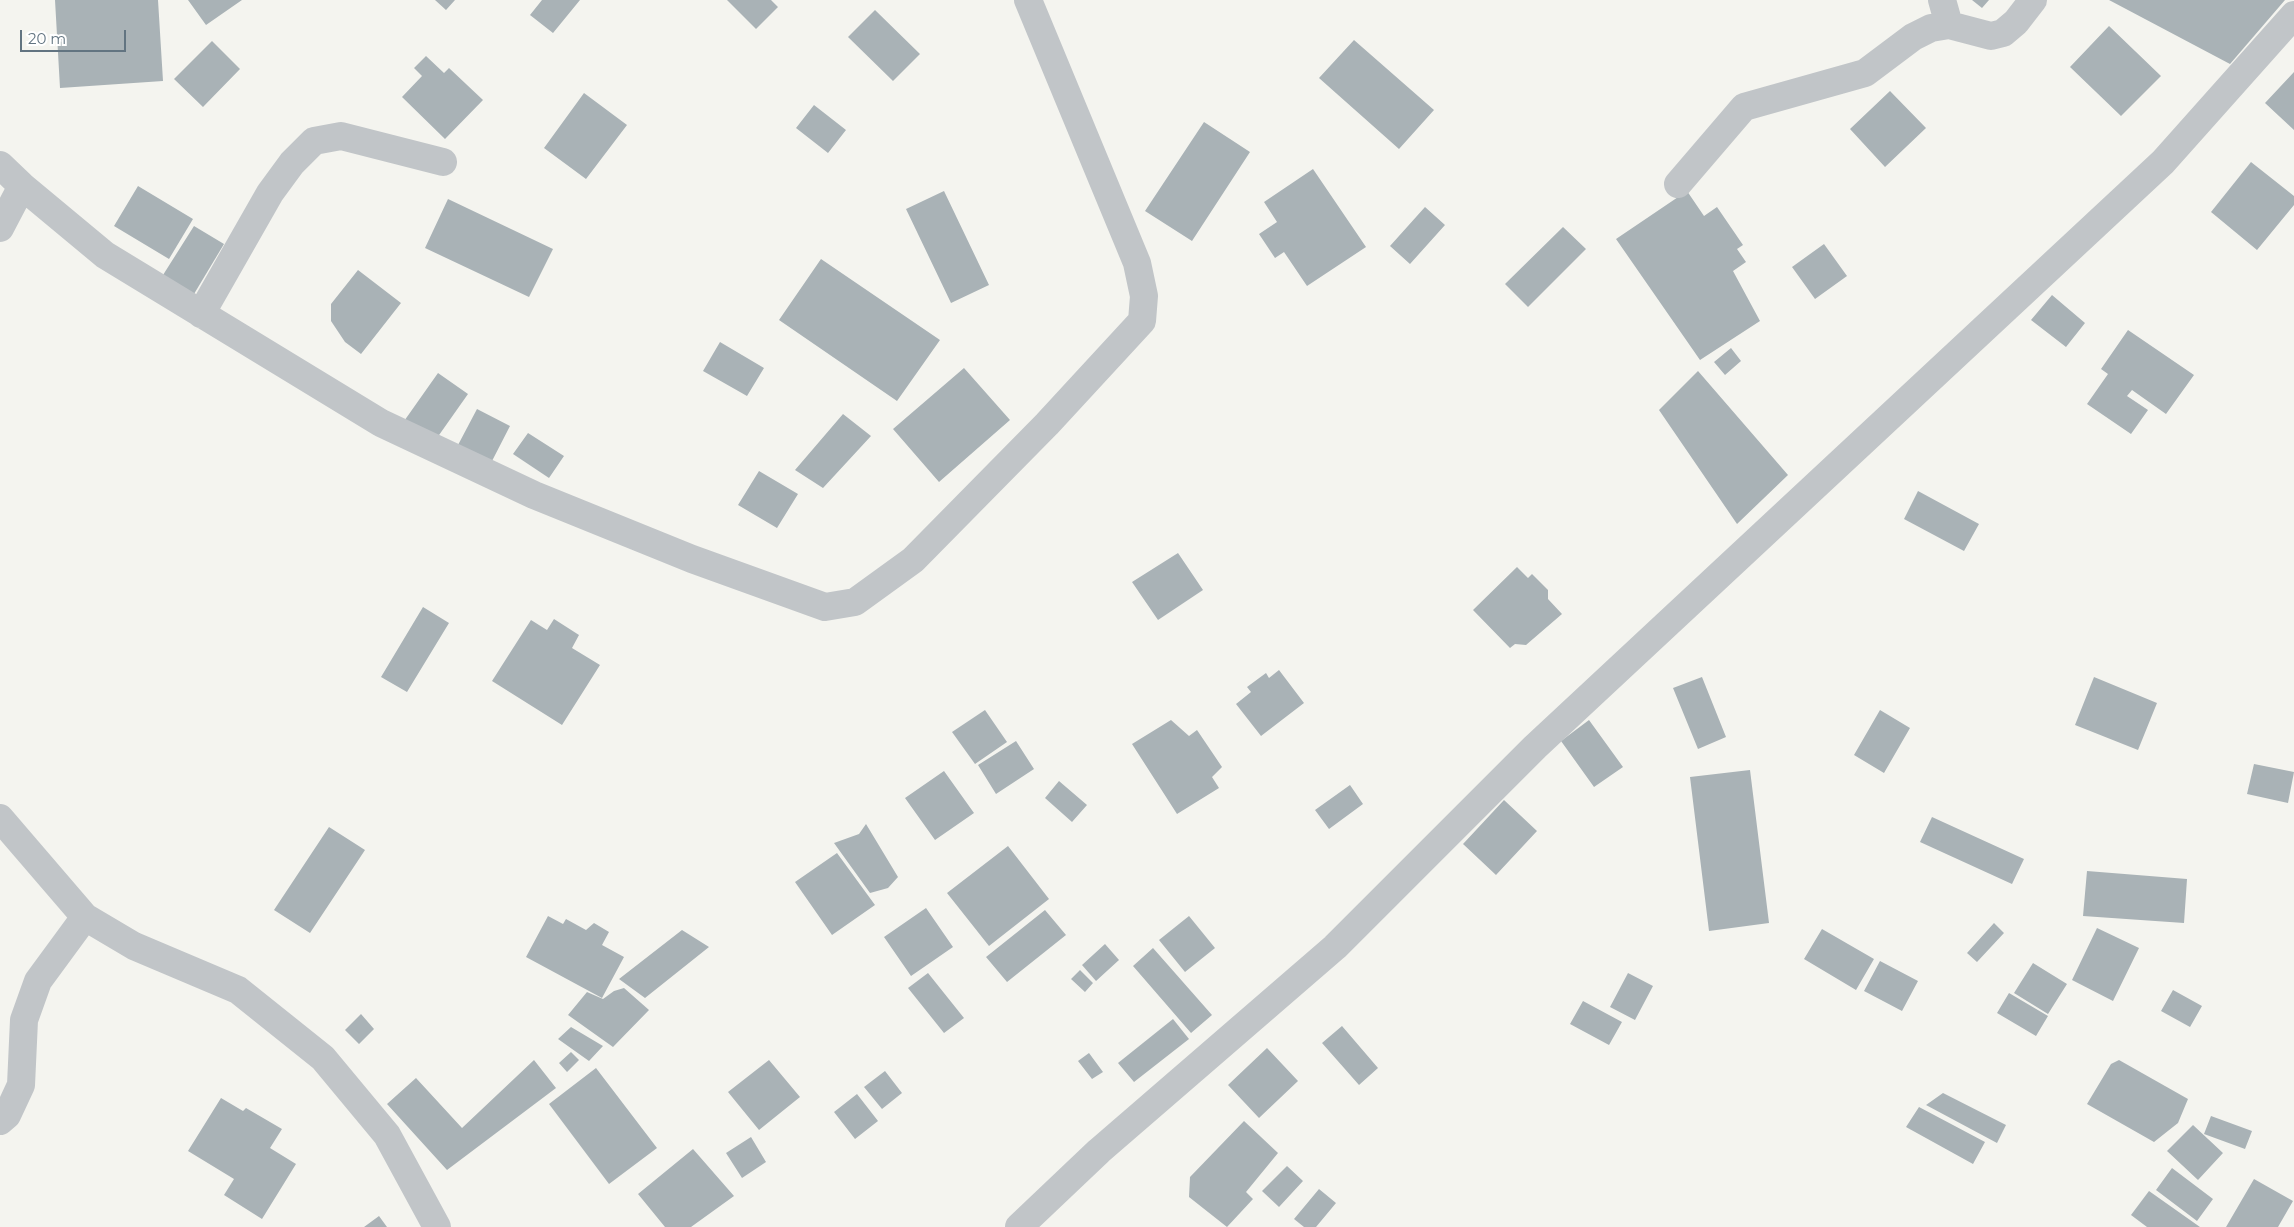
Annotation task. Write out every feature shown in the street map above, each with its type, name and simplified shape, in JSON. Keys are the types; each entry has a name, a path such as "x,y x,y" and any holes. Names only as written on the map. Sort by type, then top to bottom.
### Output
{"street":[{"path":"0,165 105,256 381,424 534,495 692,559 826,606 855,602 913,560 1047,424 1142,321 1144,296 1136,263 1028,0"},
{"path":"1678,184 1744,107 1865,73 1913,37 1931,28 1946,13 1991,36 2003,33 2016,22 2034,0"},
{"path":"1019,1227 1099,1151 1335,947 1534,747 2163,162 2294,15"},
{"path":"201,314 270,193 292,163 314,141 341,136 443,162"},
{"path":"0,228 22,186"},
{"path":"0,818 86,917 134,946 238,990 323,1058 387,1135 437,1227"},
{"path":"0,1121 7,1115 21,1085 24,1020 38,981 86,917"}],"building":[{"path":"55,0 158,0 163,81 60,88"},
{"path":"188,0 242,0 206,25"},
{"path":"435,0 455,0 446,10"},
{"path":"542,0 580,0 553,33 530,15"},
{"path":"727,0 771,0 778,7 756,29"},
{"path":"1972,0 1989,0 1982,8"},
{"path":"2109,0 2285,0 2230,64"},
{"path":"875,10 920,54 893,81 848,37"},
{"path":"2109,26 2161,76 2121,116 2070,67"},
{"path":"1354,40 1434,110 1399,149 1319,78"},
{"path":"212,41 240,69 203,107 174,79"},
{"path":"426,56 444,73 449,68 483,100 445,139 402,97 422,76 414,68"},
{"path":"2294,72 2294,130 2265,103"},
{"path":"1890,91 1926,128 1885,167 1850,129"},
{"path":"584,93 627,125 586,179 544,148"},
{"path":"814,105 846,130 828,153 796,128"},
{"path":"1204,122 1250,152 1192,241 1145,211"},
{"path":"2251,162 2294,196 2294,205 2257,250 2211,212"},
{"path":"1313,169 1366,247 1307,286 1284,252 1275,258 1259,234 1277,222 1264,202"},
{"path":"138,186 193,219 169,259 114,226"},
{"path":"944,191 989,285 951,303 906,209"},
{"path":"1687,191 1704,216 1717,207 1743,245 1737,249 1746,262 1733,271 1760,321 1700,360 1616,239"},
{"path":"448,199 553,249 529,297 425,248"},
{"path":"1425,207 1445,225 1410,264 1390,246"},
{"path":"194,226 224,244 194,294 163,275"},
{"path":"1563,227 1586,249 1528,307 1505,284"},
{"path":"1824,244 1847,276 1815,299 1792,267"},
{"path":"821,259 940,340 897,401 779,320"},
{"path":"358,270 401,303 361,354 345,342 331,321 331,304"},
{"path":"2052,295 2085,323 2066,347 2031,320"},
{"path":"2128,330 2194,375 2166,414 2132,390 2127,396 2148,410 2131,434 2087,404 2108,374 2101,369"},
{"path":"720,342 764,368 747,396 703,371"},
{"path":"1731,348 1741,361 1725,375 1714,362"},
{"path":"964,368 1010,420 939,482 893,429"},
{"path":"1698,371 1788,475 1737,524 1659,410"},
{"path":"438,373 468,394 432,445 402,424"},
{"path":"477,409 510,426 492,461 458,445"},
{"path":"843,414 871,436 823,488 795,470"},
{"path":"528,433 564,456 549,478 513,454"},
{"path":"759,471 798,494 777,528 738,505"},
{"path":"1918,491 1979,524 1964,551 1904,519"},
{"path":"1178,553 1203,590 1158,620 1132,582"},
{"path":"1517,567 1528,578 1532,574 1548,590 1548,599 1562,614 1526,645 1515,644 1510,648 1473,610"},
{"path":"423,607 449,623 407,692 381,677"},
{"path":"554,619 579,635 572,648 600,665 562,725 492,681 531,620 547,630"},
{"path":"1279,670 1304,703 1261,736 1236,704 1251,692 1247,687 1266,673 1269,678"},
{"path":"1702,677 1726,737 1698,749 1673,688"},
{"path":"2094,677 2157,703 2138,750 2075,725"},
{"path":"985,710 1007,742 975,764 952,732"},
{"path":"1880,710 1910,728 1884,773 1854,755"},
{"path":"1171,720 1189,736 1197,730 1222,767 1212,777 1219,788 1177,814 1132,744"},
{"path":"1589,720 1623,767 1594,787 1561,741"},
{"path":"1016,741 1034,769 996,794 978,765"},
{"path":"2254,764 2294,772 2288,803 2247,794"},
{"path":"1750,770 1769,923 1709,931 1690,777"},
{"path":"944,771 974,813 935,840 905,798"},
{"path":"1059,781 1087,805 1072,822 1045,798"},
{"path":"1350,785 1363,804 1329,829 1315,810"},
{"path":"1504,800 1537,831 1496,875 1463,844"},
{"path":"1932,817 2024,859 2012,884 1920,842"},
{"path":"866,824 898,877 888,888 870,893 834,843 859,834"},
{"path":"329,827 365,850 310,933 274,910"},
{"path":"1008,846 1049,899 989,946 947,893"},
{"path":"837,853 875,905 832,935 795,882"},
{"path":"2087,871 2187,879 2184,923 2083,916"},
{"path":"926,908 953,947 911,976 884,937"},
{"path":"1045,910 1066,935 1007,982 986,957"},
{"path":"548,916 563,924 566,919 586,930 594,923 609,932 602,945 624,957 602,998 526,957"},
{"path":"1189,916 1215,948 1185,972 1159,940"},
{"path":"1994,923 2004,933 1977,962 1967,953"},
{"path":"2097,928 2139,948 2113,1001 2072,980"},
{"path":"1822,929 1874,959 1856,990 1804,959"},
{"path":"682,930 709,947 645,998 619,979"},
{"path":"1105,944 1119,960 1096,981 1082,965"},
{"path":"1153,948 1212,1015 1191,1033 1133,966"},
{"path":"1880,961 1918,981 1902,1011 1864,991"},
{"path":"2033,963 2067,984 2048,1014 2014,993"},
{"path":"1080,970 1093,983 1085,992 1071,979"},
{"path":"928,973 964,1018 944,1033 908,988"},
{"path":"1628,973 1653,986 1635,1020 1610,1007"},
{"path":"624,988 649,1010 613,1047 568,1015 587,992 603,999 614,991"},
{"path":"2173,990 2202,1006 2190,1027 2161,1011"},
{"path":"2009,993 2048,1016 2036,1036 1997,1013"},
{"path":"1583,1001 1622,1022 1609,1045 1570,1024"},
{"path":"361,1014 374,1029 359,1044 345,1030"},
{"path":"1173,1019 1189,1039 1134,1082 1118,1063"},
{"path":"1342,1026 1378,1068 1359,1085 1322,1043"},
{"path":"571,1027 603,1046 589,1061 558,1039"},
{"path":"1267,1048 1298,1081 1259,1118 1228,1085"},
{"path":"571,1052 579,1060 567,1072 559,1063"},
{"path":"1089,1053 1103,1072 1092,1079 1078,1061"},
{"path":"534,1060 556,1088 447,1170 387,1104 416,1078 462,1128"},
{"path":"769,1060 800,1097 759,1130 728,1092"},
{"path":"2119,1060 2188,1099 2178,1123 2154,1142 2087,1104 2111,1064"},
{"path":"596,1068 657,1148 609,1184 549,1104"},
{"path":"885,1071 902,1093 882,1109 864,1087"},
{"path":"1943,1093 2006,1125 1997,1143 1926,1105"},
{"path":"857,1094 878,1121 855,1139 834,1112"},
{"path":"221,1098 243,1111 246,1108 282,1129 270,1148 296,1164 262,1219 224,1195 234,1179 188,1151"},
{"path":"1919,1107 1985,1142 1973,1164 1906,1127"},
{"path":"2211,1116 2252,1131 2245,1149 2204,1134"},
{"path":"1244,1121 1278,1153 1246,1192 1253,1199 1227,1227 1189,1197 1190,1177"},
{"path":"2193,1125 2223,1153 2198,1180 2167,1151"},
{"path":"751,1137 766,1162 742,1178 726,1153"},
{"path":"693,1149 734,1196 691,1227 665,1227 638,1194"},
{"path":"1287,1166 1303,1181 1279,1207 1262,1191"},
{"path":"2172,1168 2213,1199 2197,1221 2156,1190"},
{"path":"2254,1179 2293,1201 2278,1227 2226,1227"},
{"path":"1319,1189 1336,1203 1316,1227 1304,1227 1294,1219"},
{"path":"2149,1191 2200,1227 2147,1227 2131,1215"},
{"path":"379,1216 387,1227 364,1227"}]}
